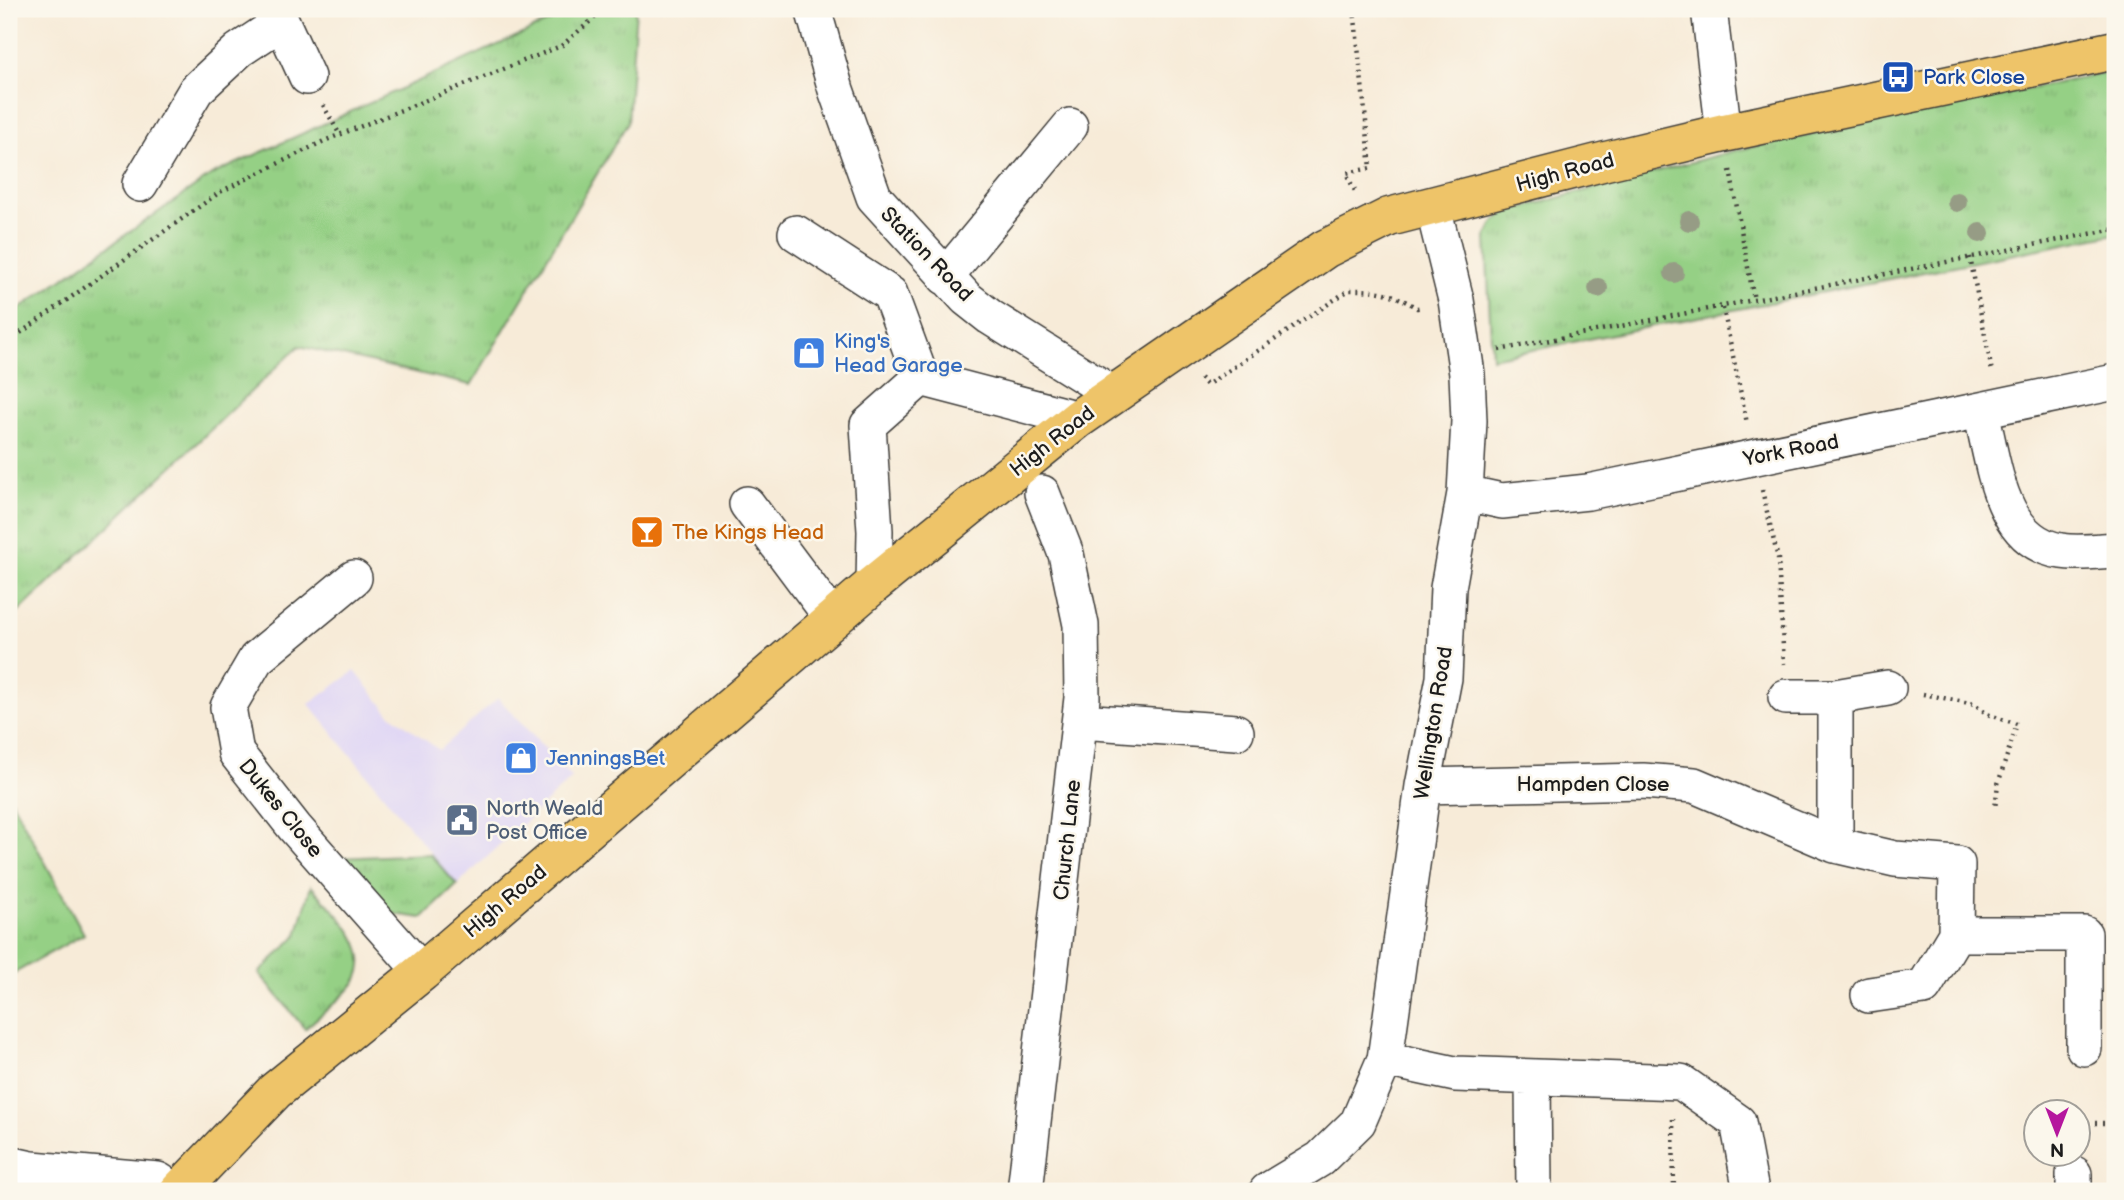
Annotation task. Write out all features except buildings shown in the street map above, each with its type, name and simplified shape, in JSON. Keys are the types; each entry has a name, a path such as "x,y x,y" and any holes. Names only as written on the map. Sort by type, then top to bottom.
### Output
{"main road":[{"name":"High Road","path":"177,1191 275,1091 422,972 874,584 1079,419 1325,249 1389,217 1724,133 2115,50"}],"street":[{"name":"Station Road","path":"813,9 873,197 945,277 990,317 1113,394"},
{"path":"1709,9 1724,133"},
{"path":"140,184 196,90 278,16 307,77"},
{"path":"945,277 1070,126"},
{"name":"Wellington Road","path":"1268,1191 1320,1159 1358,1122 1385,1059 1423,786 1444,678 1448,588 1465,493 1469,421 1467,374 1456,300 1433,207"},
{"path":"796,233 890,294 921,378"},
{"path":"921,378 1079,419"},
{"path":"874,584 875,531 868,425 921,378"},
{"name":"York Road","path":"1465,493 1502,501 1588,492 2115,382"},
{"path":"1990,410 2005,504 2024,537 2060,551 2115,550"},
{"name":"Church Lane","path":"1025,1191 1080,721 1081,625 1066,554 1042,493"},
{"path":"747,504 833,620"},
{"name":"Dukes Close","path":"354,578 256,659 228,706 236,753 295,828 422,972"},
{"path":"1786,696 1835,697 1888,688"},
{"path":"1835,697 1835,845"},
{"path":"1080,721 1236,732"},
{"name":"Hampden Close","path":"1423,786 1643,781 1694,785 1835,845 1895,859 1957,864 1956,934"},
{"path":"1869,995 1924,987 1956,934 2084,934 2084,1048"},
{"path":"1385,1059 1455,1074 1681,1082 1738,1122 1751,1191"},
{"path":"1533,1078 1534,1191"},
{"path":"9,1164 32,1169 158,1180 177,1191"}],"path":[{"path":"9,341 220,192 324,141 561,46 605,9"},
{"path":"1354,9 1371,169 1346,173 1356,194"},
{"path":"1724,133 1754,300"},
{"path":"1488,352 2115,229"},
{"path":"1970,257 1990,410"},
{"path":"1198,375 1207,386 1349,290 1392,293 1418,308 1429,306"},
{"path":"1723,308 1778,559 1786,696"},
{"path":"1888,688 1975,704 1987,714 2006,718 2017,724 1998,783 1995,808"},
{"path":"1672,1082 1674,1191"},
{"path":"2092,1124 2115,1123"}],"shaded area":[{"path":"355,671 389,713 439,750 498,698 572,778 457,885 309,704"}],"green space":[{"path":"577,9 636,9 628,122 471,385 299,346 9,621 9,316 213,174"},
{"path":"2115,71 2115,234 1492,358 1486,238 1493,223 1506,212 1733,151"},
{"path":"9,796 84,934 9,976"},
{"path":"430,854 457,885 422,918 393,914 339,858"},
{"path":"311,886 349,928 360,953 361,966 357,979 347,991 305,1029 259,973 297,935"}],"place":[{"name":"Park Close","path":"1898,77"},
{"name":"King's Head Garage","path":"809,353"},
{"name":"The Kings Head","path":"647,532"},
{"name":"JenningsBet","path":"521,758"},
{"name":"North Weald Post Office","path":"462,820"}]}
